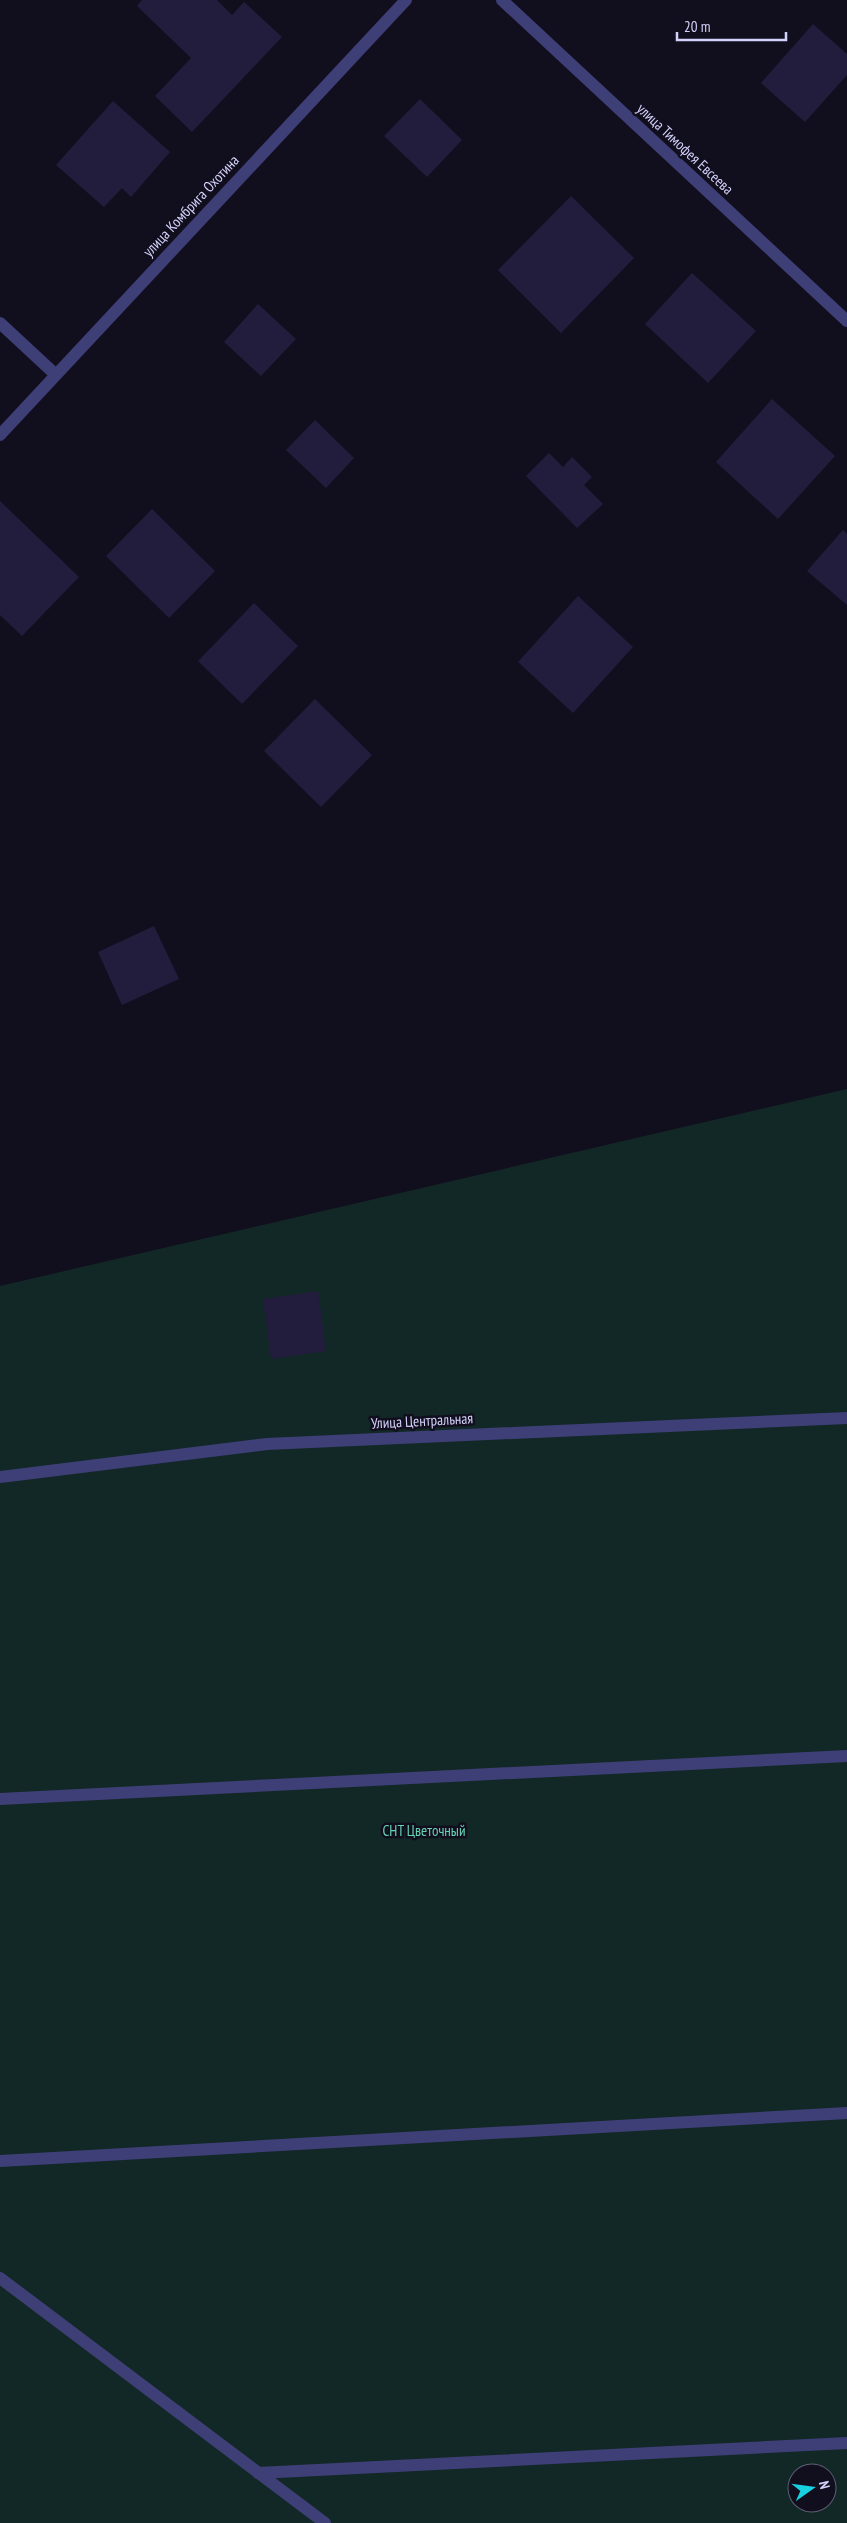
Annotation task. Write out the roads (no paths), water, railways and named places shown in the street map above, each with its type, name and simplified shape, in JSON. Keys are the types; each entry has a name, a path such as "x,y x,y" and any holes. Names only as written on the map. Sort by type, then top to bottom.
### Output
{"street":[{"name":"улица Комбрига Охотина","path":"0,435 406,0"},
{"name":"улица Тимофея Евсеева","path":"502,0 847,321"},
{"path":"0,323 56,375"},
{"name":"Улица Центральная","path":"0,1477 267,1444 847,1418"},
{"path":"0,1799 847,1756"},
{"path":"0,2161 847,2113"},
{"path":"0,2278 325,2523"},
{"path":"258,2473 847,2443"}],"park label":[{"name":"СНТ Цветочный","path":"424,1831"}]}
